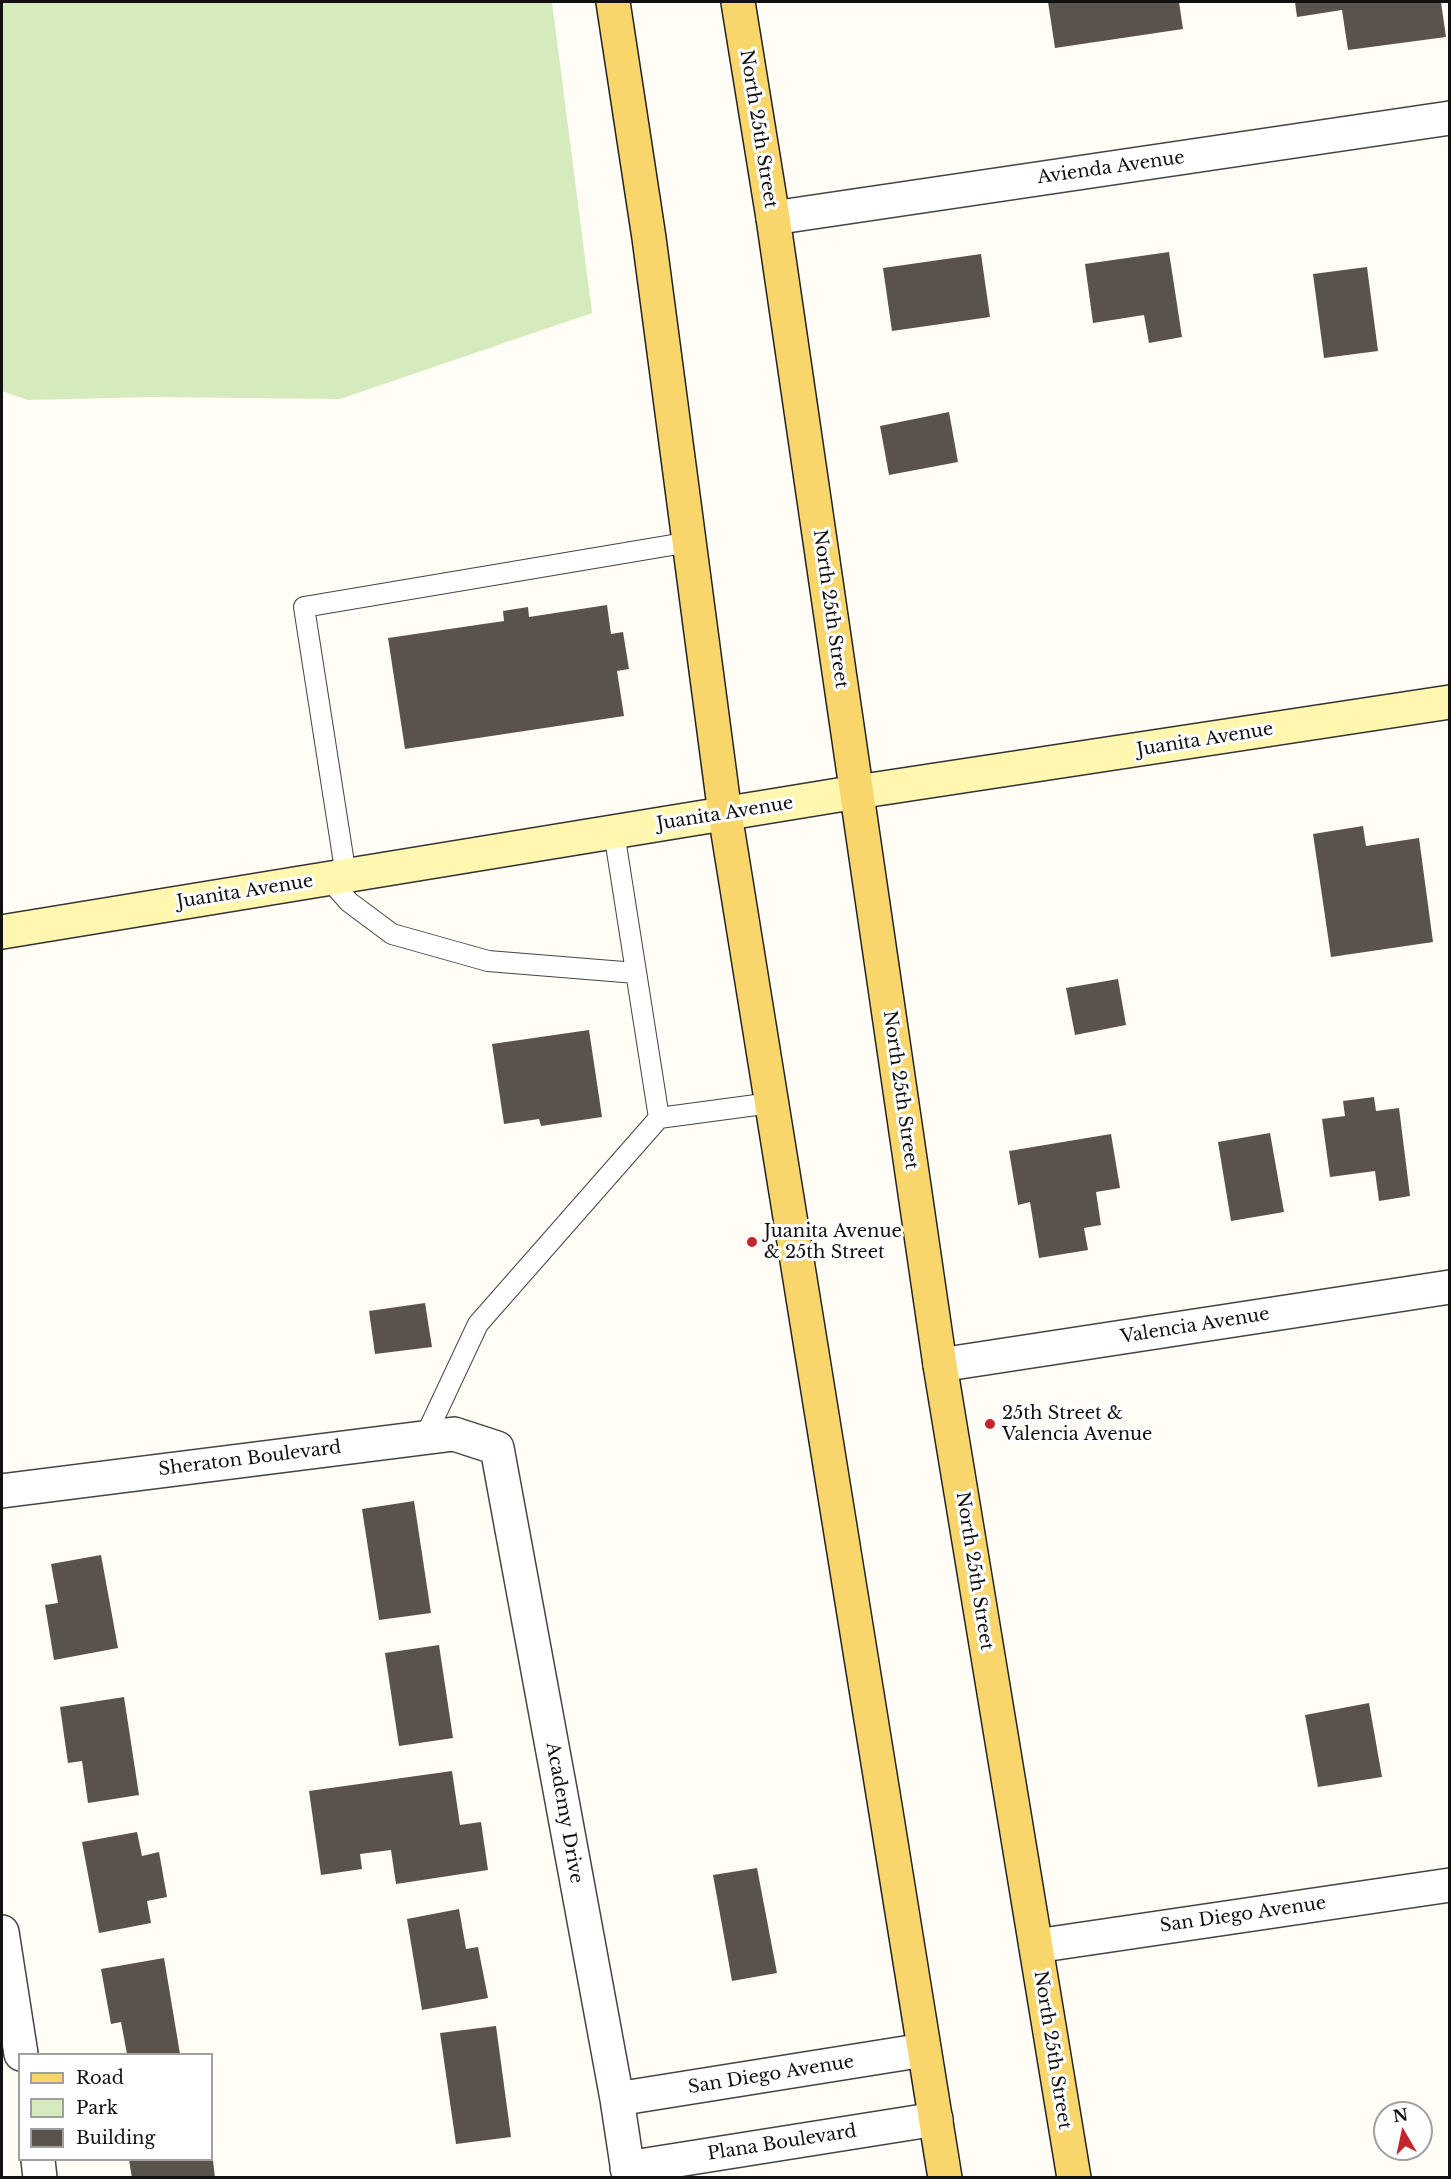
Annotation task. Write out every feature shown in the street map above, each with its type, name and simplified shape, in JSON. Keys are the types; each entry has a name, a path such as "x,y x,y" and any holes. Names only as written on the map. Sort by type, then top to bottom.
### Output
{"main road":[{"path":"614,2 650,238 725,814 945,2178"},
{"name":"North 25th Street","path":"738,2 773,218 940,1365 1074,2178"}],"street":[{"name":"Avienda Avenue","path":"773,218 1449,118"},
{"name":"Juanita Avenue","path":"2,932 857,792 1449,702"},
{"name":"Valencia Avenue","path":"940,1365 1449,1287"},
{"name":"Sheraton Boulevard","path":"2,1491 454,1434 497,1448"},
{"name":"Academy Drive","path":"497,1448 617,2099 628,2173"},
{"name":"San Diego Avenue","path":"1036,1946 1449,1885"},
{"path":"2,1932 21,2053"},
{"name":"San Diego Avenue","path":"617,2099 924,2050"},
{"name":"Plana Boulevard","path":"628,2173 936,2119"},
{"path":"38,2161 40,2178"}],"lane":[{"path":"636,973 488,961 392,934 349,902 337,877 304,607 690,542"},
{"path":"614,832 659,1118"},
{"path":"425,1437 478,1324 659,1118 771,1103"}],"green space":[{"path":"2,2 552,2 592,313 340,399 151,397 27,400 2,391"}],"building":[{"path":"1048,2 1179,2 1183,29 1055,48"},
{"path":"1295,2 1441,2 1446,37 1348,50 1342,10 1297,17"},
{"path":"1169,252 1182,337 1149,343 1144,315 1093,323 1085,264"},
{"path":"981,254 990,317 892,331 883,268"},
{"path":"1367,267 1378,351 1324,358 1313,274"},
{"path":"949,412 958,462 889,475 880,426"},
{"path":"607,605 611,634 623,632 629,669 617,671 624,716 405,749 388,638 504,621 503,611 528,607 529,617"},
{"path":"1363,826 1366,846 1419,838 1433,942 1331,957 1313,834"},
{"path":"1118,979 1126,1025 1075,1035 1066,988"},
{"path":"589,1030 602,1117 541,1126 539,1119 504,1124 492,1044"},
{"path":"1374,1097 1376,1111 1399,1108 1410,1196 1379,1201 1375,1171 1330,1177 1322,1119 1345,1116 1343,1101"},
{"path":"1270,1133 1284,1212 1231,1221 1218,1142"},
{"path":"1111,1134 1120,1188 1096,1192 1101,1225 1084,1228 1088,1250 1039,1258 1030,1202 1018,1205 1009,1151"},
{"path":"425,1303 432,1347 375,1354 369,1311"},
{"path":"414,1501 431,1613 379,1620 362,1509"},
{"path":"101,1555 118,1648 54,1660 45,1605 58,1603 51,1564"},
{"path":"439,1645 453,1738 399,1746 385,1653"},
{"path":"124,1697 139,1795 88,1803 82,1761 68,1763 60,1707"},
{"path":"1369,1703 1382,1777 1318,1787 1305,1715"},
{"path":"452,1771 460,1825 481,1822 488,1870 396,1884 391,1850 360,1854 362,1869 321,1875 309,1791"},
{"path":"137,1832 142,1856 159,1852 167,1897 147,1901 151,1923 99,1933 82,1842"},
{"path":"757,1868 777,1973 732,1981 713,1875"},
{"path":"459,1909 466,1949 478,1947 488,1998 422,2010 407,1919"},
{"path":"164,1958 180,2053 127,2053 121,2022 111,2024 101,1969"},
{"path":"496,2026 511,2137 456,2144 440,2033"},
{"path":"213,2160 215,2178 132,2178 129,2161"}],"place":[{"name":"Juanita Avenue & 25th Street","path":"752,1242"},
{"name":"25th Street & Valencia Avenue","path":"990,1424"}]}
